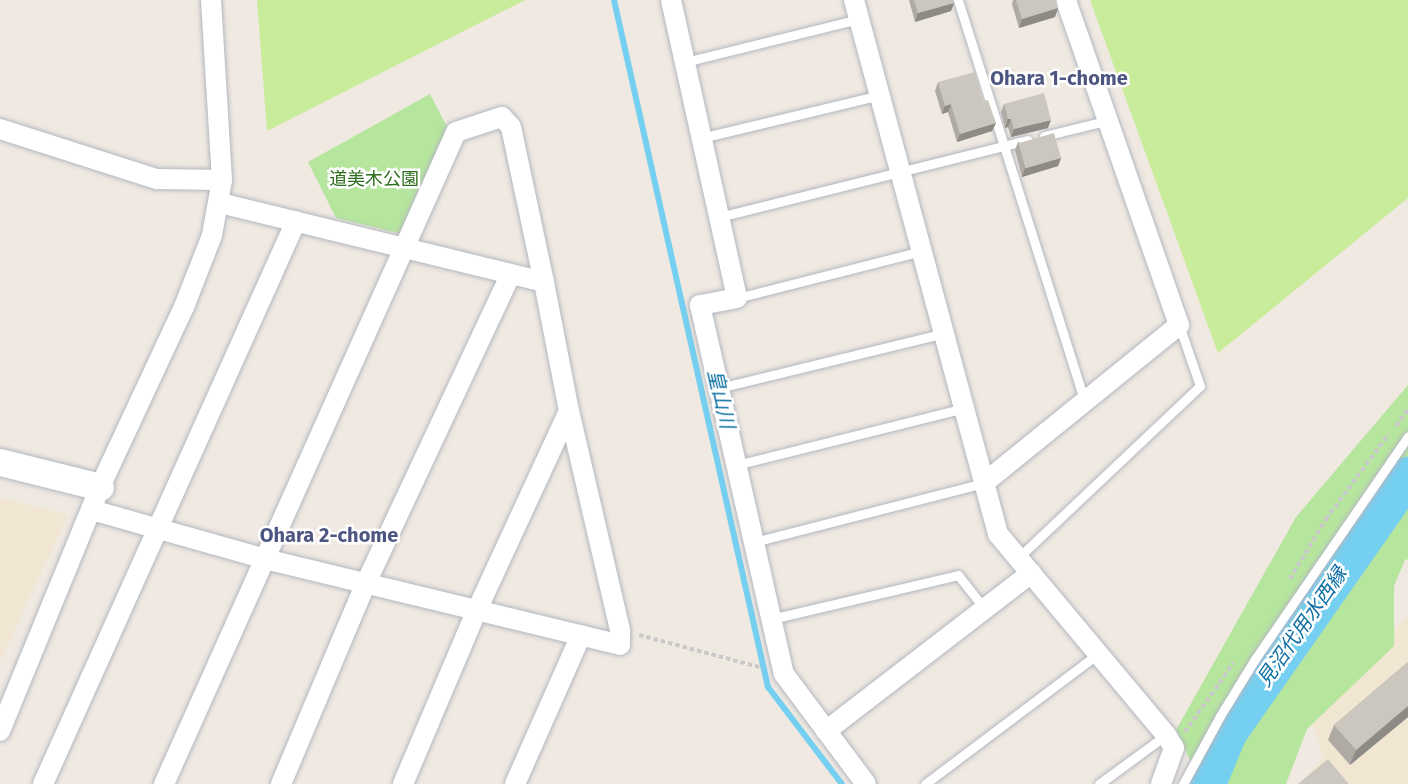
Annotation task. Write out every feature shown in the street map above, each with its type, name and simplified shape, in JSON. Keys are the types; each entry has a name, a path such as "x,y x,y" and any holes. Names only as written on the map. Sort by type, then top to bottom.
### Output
{"street":[{"path":"0,731 96,499 184,308 212,235 222,180 211,0"},
{"path":"671,0 737,298 700,305 784,674 866,784"},
{"path":"854,0 998,534 1099,653 1170,742 1161,784"},
{"path":"984,483 1179,325 1066,0"},
{"path":"0,462 96,499 156,528 264,559 620,645 620,630 569,411 511,127 502,117 456,132 264,559 164,784"},
{"path":"0,129 157,179 222,180"},
{"path":"219,203 544,282"},
{"path":"43,784 156,528 296,221"},
{"path":"281,784 366,583 510,274"},
{"path":"403,784 477,610 569,411"},
{"path":"826,731 984,608 1025,565"},
{"path":"515,784 581,635"}],"lane":[{"path":"958,0 1085,402"},
{"path":"684,62 859,19"},
{"path":"701,138 880,95"},
{"path":"719,217 1109,120"},
{"path":"737,298 922,251"},
{"path":"1025,565 1200,386 1179,325"},
{"path":"719,388 944,333"},
{"path":"736,465 964,408"},
{"path":"1184,784 1220,716 1255,659 1408,436"},
{"path":"754,542 984,483"},
{"path":"771,619 958,575 984,608"},
{"path":"925,784 1099,653"},
{"path":"1099,784 1170,742"}],"path":[{"path":"1287,584 1326,519 1408,410"},
{"path":"620,630 753,666"},
{"path":"1170,742 1237,657"}],"shaded area":[{"path":"0,498 68,515 0,661"},
{"path":"1408,616 1408,784 1300,784 1323,757 1309,714"}],"green space":[{"path":"257,0 525,0 267,131"},
{"path":"1090,0 1408,0 1408,198 1218,353"},
{"name":"道美木公園","path":"430,94 448,129 402,234 336,218 308,162"},
{"path":"1408,385 1408,559 1405,560 1394,586 1394,646 1307,729 1286,784 1191,784 1197,775 1176,730 1296,517"}],"building":[{"path":"914,0 953,0 954,3 918,13"},
{"path":"1016,0 1056,0 1058,8 1022,19"},
{"path":"975,72 983,101 988,100 996,123 960,134 951,104 945,106 938,82"},
{"path":"1044,93 1051,120 1014,129 1011,119 1008,119 1004,104"},
{"path":"1054,133 1061,158 1026,168 1018,143"},
{"path":"1408,662 1408,706 1356,750 1334,725"},
{"path":"1328,759 1349,784 1298,784"}],"waterway":[{"name":"皇山川","path":"614,0 768,687 842,784"},
{"name":"見沼代用水西縁","path":"1207,784 1228,733 1408,476"}],"district":[{"name":"Ohara 1-chome","path":"1059,78"},
{"name":"Ohara 2-chome","path":"329,535"}]}
